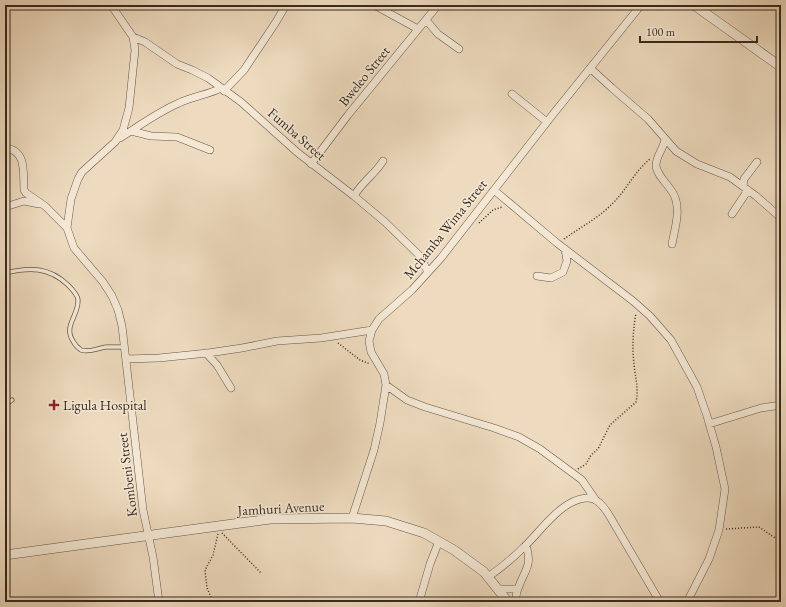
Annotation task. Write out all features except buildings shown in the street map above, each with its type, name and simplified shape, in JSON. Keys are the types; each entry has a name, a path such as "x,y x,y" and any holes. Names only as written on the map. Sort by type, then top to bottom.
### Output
{"street":[{"path":"111,5 133,37"},
{"path":"116,140 180,102 223,90 244,70 286,5"},
{"path":"374,5 418,29"},
{"name":"Bweleo Street","path":"311,164 348,115 438,5"},
{"name":"Mchamba Wima Street","path":"372,330 379,320 412,290 441,258 641,5"},
{"path":"694,5 781,67"},
{"path":"426,20 438,34 458,49"},
{"name":"Fumba Street","path":"133,37 145,42 177,64 208,78 240,102 275,134 311,164 354,196 384,222 420,255 428,272"},
{"name":"Kombeni Street","path":"133,37 135,50 129,108 123,130 116,140 82,172 70,199 67,228 74,248 103,282 112,296 118,310 122,326 143,510 159,602"},
{"path":"590,68 648,119 676,151 697,164 721,173 745,185 781,218"},
{"path":"512,94 547,122"},
{"path":"130,131 150,136 177,137 210,150"},
{"path":"665,138 664,146 657,162 657,168 674,194 678,208 672,244"},
{"path":"5,148 12,149 22,157 24,190 45,206 67,228"},
{"path":"354,196 361,186 376,172 383,161"},
{"path":"732,214 757,162"},
{"path":"494,190 564,249 638,305 650,316 671,340 697,387 709,424 725,489 719,530 709,559 687,602"},
{"path":"5,207 24,201 45,206"},
{"path":"537,276 551,278 562,272 567,260 564,249"},
{"path":"126,359 160,358 206,353 277,341 331,336 372,330 369,341 371,352 384,374 386,385 374,450 352,518"},
{"path":"206,353 217,365 232,388"},
{"path":"386,385 407,400 494,428 518,438 540,449 572,472 582,480 595,499 610,515 660,602"},
{"path":"709,424 760,408 781,405"},
{"path":"488,577 526,545 562,509 578,500 586,498 595,499"},
{"name":"Jamhuri Avenue","path":"5,556 52,548 270,520 352,518 386,521 424,533 454,550 488,577 508,602"},
{"path":"419,602 430,564 439,541"},
{"path":"516,602 518,589 527,570 529,559 526,545"},
{"path":"498,589 518,589"}],"lane":[{"path":"5,273 21,269 51,272 71,288 78,297 78,307 70,324 70,333 74,344 83,351 124,347"},
{"path":"5,405 12,400"}],"path":[{"path":"557,243 598,216 614,202 641,167 661,151"},
{"path":"476,225 496,208 511,204"},
{"path":"572,472 586,464 598,449 610,425 636,402 638,385 634,363 633,344 638,305"},
{"path":"331,336 342,348 360,360 381,368"},
{"path":"719,530 759,526 781,542"},
{"path":"215,602 210,597 207,588 206,570 213,555 219,530 261,573"}],"place":[{"name":"Ligula Hospital","path":"54,405"}]}
